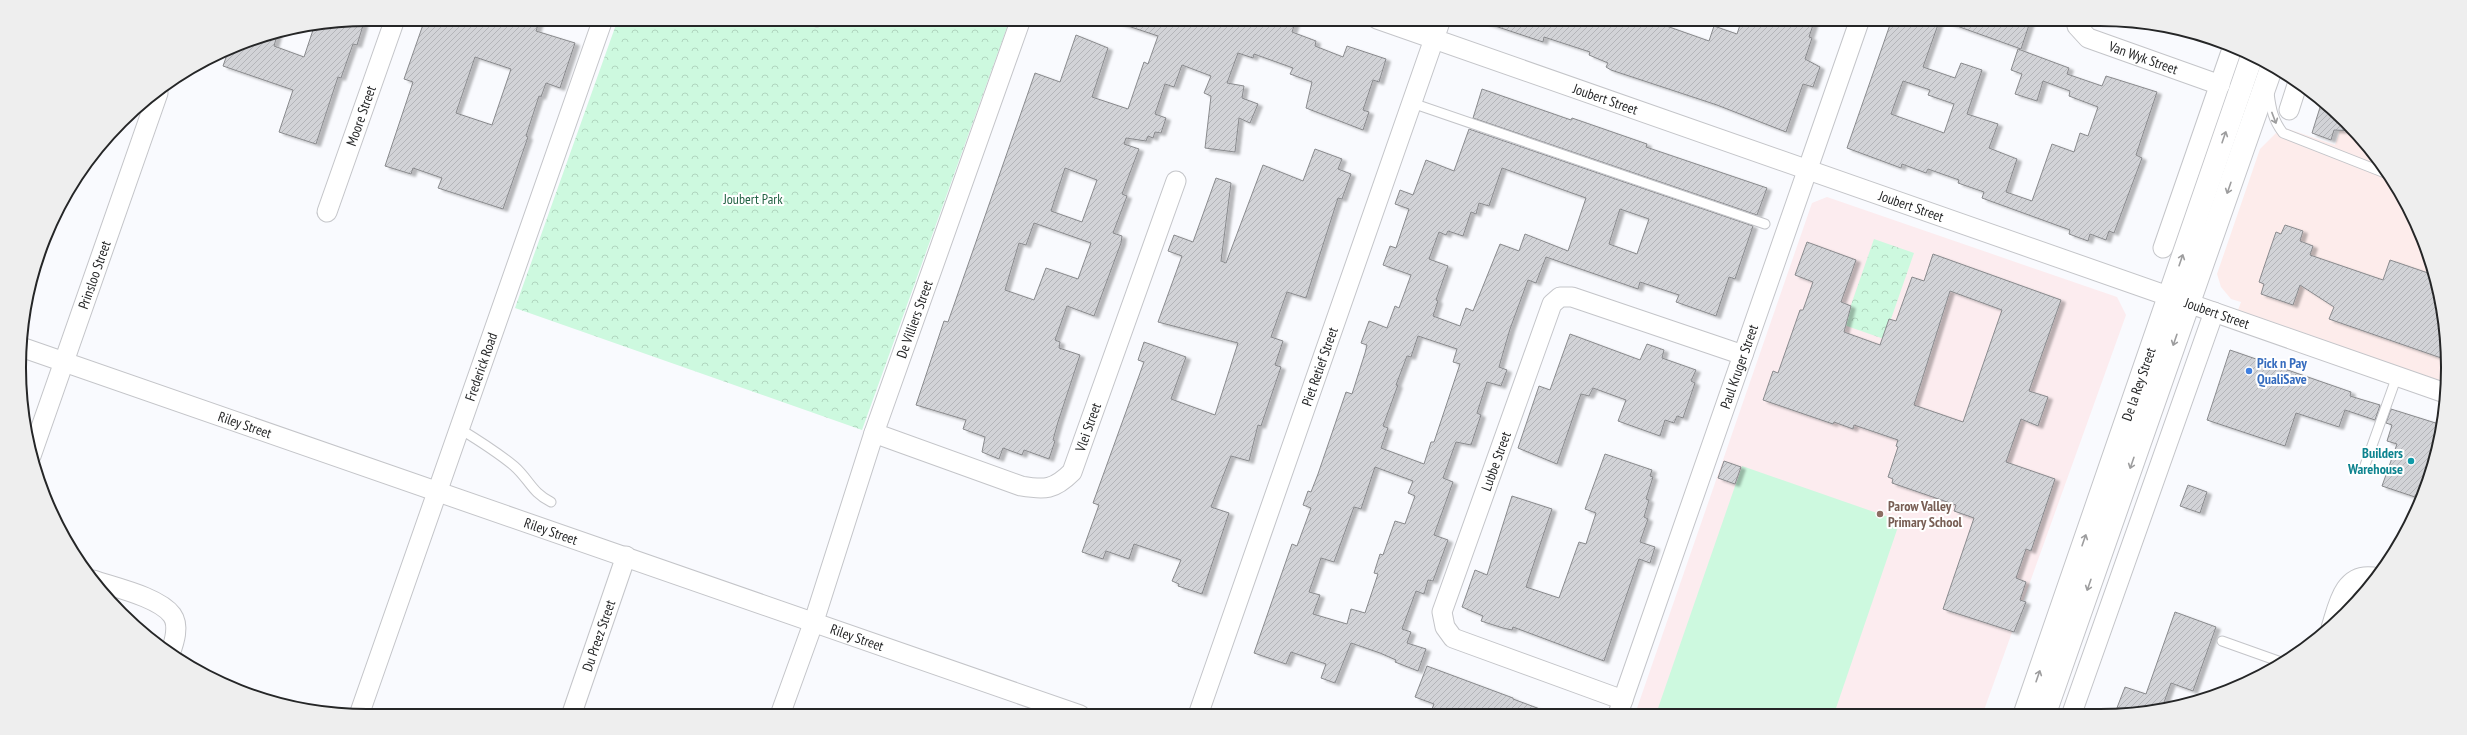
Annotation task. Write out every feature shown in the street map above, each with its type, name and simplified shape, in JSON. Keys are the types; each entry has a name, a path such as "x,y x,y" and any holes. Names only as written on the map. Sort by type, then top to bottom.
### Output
{"main road":[{"name":"De la Rey Street","path":"2045,709 2178,300 2251,61"},
{"name":"De la Rey Street","path":"2026,709 2178,300 2270,73"}],"street":[{"name":"Moore Street","path":"327,212 393,26"},
{"name":"Frederick Road","path":"361,709 601,26"},
{"name":"De Villiers Street","path":"782,709 814,621 874,434 1019,26"},
{"name":"Joubert Street","path":"1397,26 2440,391"},
{"name":"Piet Retief Street","path":"1200,709 1439,26"},
{"name":"Paul Kruger Street","path":"1620,707 1858,26"},
{"name":"Van Wyk Street","path":"2077,26 2088,38 2220,85"},
{"path":"2163,248 2231,52"},
{"path":"2289,110 2296,89"},
{"name":"Prinsloo Street","path":"35,444 155,101"},
{"name":"Vlei Street","path":"874,434 1021,486 1044,490 1061,483 1072,472 1176,181"},
{"name":"Lubbe Street","path":"1620,707 1453,638 1446,627 1442,612 1552,304 1560,297 1572,297 1743,355"},
{"path":"2073,709 2214,312"},
{"name":"Riley Street","path":"27,349 814,621 1063,709"},
{"name":"Du Preez Street","path":"573,709 626,556"},
{"path":"2336,613 2346,587 2357,578 2368,577"},
{"path":"104,584 155,602 172,615 176,630 172,647"}],"lane":[{"path":"2270,73 2271,111 2276,124 2283,133 2377,170"},
{"path":"1412,103 1764,224"},
{"path":"2364,468 2397,376"},
{"path":"460,429 514,466 528,482 532,490 551,502"},
{"path":"2222,641 2275,660"}],"shaded area":[{"path":"2282,127 2335,145 2340,130 2347,132 2370,160 2383,178 2406,216 2423,258 2438,323 2440,381 2238,310 2241,302 2231,299 2221,287 2217,274 2260,149"},
{"name":"Parow Valley Primary School","path":"1827,197 2117,297 2126,315 1984,709 1637,709 1812,203"}],"green space":[{"name":"Joubert Park","path":"616,26 1007,26 862,430 515,308"},
{"path":"1874,239 1914,253 1891,319 1889,319 1884,339 1844,325"},
{"path":"1742,466 1900,521 1836,709 1658,709"}],"building":[{"path":"363,26 357,45 353,44 341,78 338,77 316,144 279,132 293,90 223,66 226,57 258,44 276,39 274,46 304,57 313,31"},
{"path":"423,26 538,26 536,31 575,43 560,88 546,83 541,97 539,96 526,136 528,137 503,209 438,188 442,178 413,168 411,174 385,166 413,82 404,79","holes":["475,57 511,69 492,125 456,113"]},
{"path":"1128,26 1294,26 1292,32 1316,41 1315,46 1343,57 1347,46 1386,59 1379,82 1373,80 1363,110 1369,112 1363,130 1306,108 1312,82 1290,74 1293,68 1254,54 1253,58 1238,53 1227,83 1244,86 1242,98 1258,104 1250,123 1239,118 1235,152 1205,148 1211,96 1204,93 1211,76 1182,65 1174,87 1165,84 1155,114 1166,118 1161,133 1155,132 1153,138 1148,136 1146,141 1126,138 1124,144 1139,149 1122,194 1127,196 1113,233 1122,236 1121,243 1094,316 1067,306 1055,340 1060,342 1059,348 1080,355 1058,422 1053,440 1055,441 1049,459 1024,450 1022,455 1003,448 999,459 982,452 985,437 963,429 966,420 916,405 944,321 948,322 1035,73 1060,82 1076,35 1108,48 1092,97 1128,109 1144,62 1148,64 1158,36","holes":["1065,168 1097,180 1082,222 1051,211","1034,223 1091,243 1078,279 1046,268 1034,300 1005,290 1019,243 1026,245"]},
{"path":"1495,26 1666,26 1709,41 1714,26 1737,34 1740,26 1813,26 1809,37 1812,38 1805,59 1820,67 1813,87 1803,84 1786,132 1717,105 1611,70 1606,67 1608,63 1589,55 1590,52 1544,37 1543,42"},
{"path":"1890,26 1938,26 1923,67 1955,78 1961,63 1982,70 1967,114 1998,124 1989,148 2017,159 2006,192 2032,201 2052,144 2074,152 2080,133 2088,136 2098,107 2069,96 2070,91 2043,81 2037,101 2015,94 2022,74 2011,70 2018,49 2069,68 2067,74 2102,86 2106,76 2157,92 2136,155 2142,158 2114,233 2109,231 2106,240 2090,234 2088,241 2069,234 2070,230 1982,198 1984,192 1958,183 1959,180 1928,169 1926,173 1902,164 1901,168 1847,148","holes":["1903,81 1930,90 1928,95 1954,104 1944,133 1891,114"]},
{"path":"1957,26 2029,26 2021,49"},
{"path":"1482,89 1571,120 1572,118 1647,144 1646,147 1767,188 1757,215 1473,118"},
{"path":"2320,107 2345,131 2334,130 2331,140 2312,133"},
{"path":"1469,129 1753,226 1735,279 1729,277 1716,316 1676,302 1679,295 1640,282 1638,289 1546,257 1536,283 1528,280 1510,329 1499,367 1507,370 1501,386 1487,382 1477,413 1481,415 1471,445 1456,442 1443,478 1453,482 1434,535 1448,540 1433,581 1428,580 1424,594 1416,591 1402,629 1411,632 1407,643 1426,649 1418,671 1395,662 1396,660 1380,653 1351,643 1335,683 1321,678 1326,664 1291,652 1286,664 1254,653 1292,544 1297,546 1311,508 1303,505 1308,491 1311,492 1318,474 1346,392 1352,394 1367,345 1361,343 1369,321 1387,328 1395,306 1399,308 1411,275 1383,265 1390,246 1396,248 1409,209 1395,204 1400,190 1413,195 1426,160 1454,171","holes":["1502,168 1586,198 1568,251 1525,234 1519,251 1500,244 1473,311 1466,308 1460,326 1433,316 1438,301 1436,300 1448,266 1429,259 1439,232 1446,235 1448,231 1463,236 1471,212 1476,214 1479,203 1489,206","1620,209 1649,219 1637,254 1609,244","1418,336 1457,349 1453,362 1460,364 1434,442 1431,442 1424,464 1381,448 1388,428 1383,426 1398,385 1396,385 1407,356 1411,357","1375,467 1413,481 1408,493 1415,496 1405,524 1395,521 1383,555 1380,554 1374,573 1378,574 1365,613 1351,609 1347,624 1313,614 1320,595 1309,592 1321,558 1334,562 1354,507 1361,509"]},
{"path":"1315,149 1342,159 1338,169 1351,174 1342,199 1338,198 1306,298 1287,292 1271,337 1283,341 1275,365 1281,367 1261,426 1258,425 1249,461 1231,456 1211,507 1229,513 1202,594 1178,586 1179,584 1172,581 1181,560 1134,544 1129,559 1106,551 1103,559 1082,552 1099,505 1093,503 1144,362 1138,360 1144,342 1186,357 1171,399 1215,415 1238,343 1158,322 1182,256 1168,251 1174,235 1193,242 1216,178 1231,183 1221,261 1226,263 1263,165 1303,181"},
{"path":"2285,225 2303,231 2300,241 2313,246 2310,255 2383,280 2390,260 2427,273 2438,323 2441,358 2329,319 2334,307 2300,285 2293,305 2261,294 2264,284 2259,282 2276,232 2281,234"},
{"path":"1807,242 1856,260 1841,302 1851,306 1844,332 1880,345 1889,319 1896,321 1912,277 1924,281 1933,254 2061,300 2029,391 2048,397 2038,426 2021,419 2006,462 2055,479 2031,551 2026,549 2016,578 2026,582 2020,600 2026,602 2014,632 1943,609 1974,518 1954,511 1956,505 1892,483 1893,479 1888,477 1898,447 1896,446 1898,440 1854,425 1853,429 1834,422 1833,424 1763,400 1773,371 1778,373 1800,310 1803,310 1813,282 1795,275","holes":["1950,291 2002,310 1963,422 1914,405"]},
{"path":"1570,334 1640,360 1647,344 1664,350 1662,358 1696,370 1691,381 1695,383 1683,418 1677,416 1674,423 1665,420 1660,436 1618,421 1626,400 1593,388 1589,396 1581,394 1557,464 1518,448 1539,386 1550,390"},
{"path":"2230,350 2351,392 2350,396 2380,405 2375,420 2345,410 2339,427 2296,413 2285,446 2207,420"},
{"name":"Builders Warehouse","path":"2391,409 2436,423 2429,456 2415,497 2382,486 2397,444 2387,441 2392,425 2386,423"},
{"path":"1605,454 1652,470 1650,476 1653,477 1646,499 1649,500 1644,517 1648,519 1640,542 1655,547 1650,563 1639,559 1604,661 1513,627 1512,630 1481,621 1483,616 1462,607 1475,570 1487,575 1512,496 1552,509 1526,587 1559,598 1579,542 1586,544 1596,513 1585,509"},
{"path":"1724,461 1741,467 1735,484 1718,478"},
{"path":"2188,485 2207,492 2200,513 2180,506"},
{"path":"2175,612 2216,627 2193,691 2171,683 2164,702 2117,708 2125,687 2146,694"},
{"path":"1427,666 1540,709 1432,709 1434,704 1415,697"}],"place":[{"name":"Pick n Pay QualiSave","path":"2249,371"},
{"name":"Builders Warehouse","path":"2411,461"},
{"name":"Parow Valley Primary School","path":"1880,514"}]}
